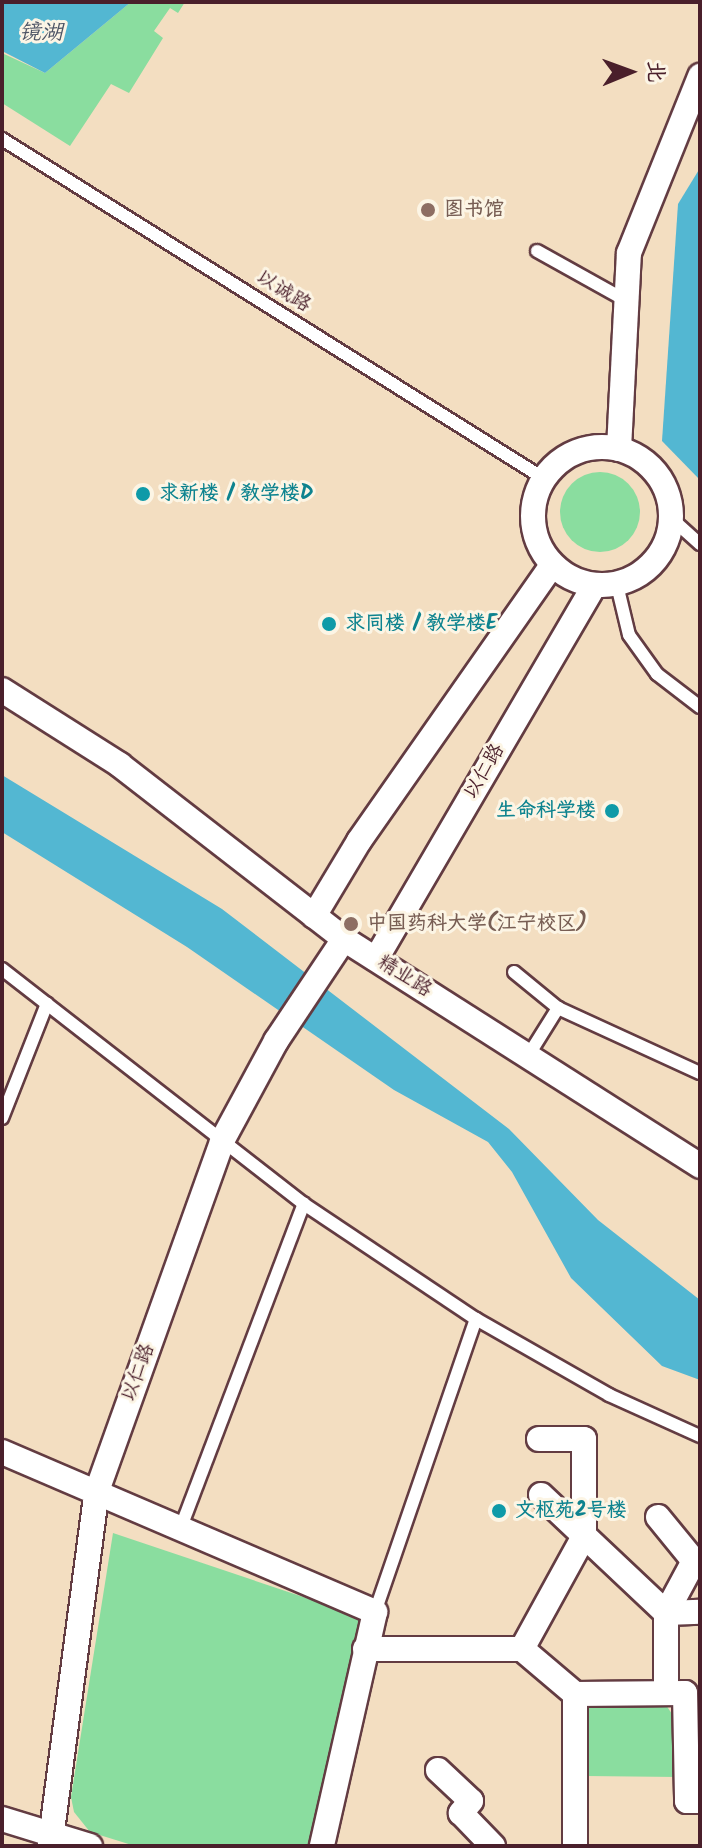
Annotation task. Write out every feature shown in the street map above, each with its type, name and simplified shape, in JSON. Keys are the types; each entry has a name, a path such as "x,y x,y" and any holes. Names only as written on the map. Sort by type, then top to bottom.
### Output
{"street":[{"path":"619,449 629,253 700,76"},
{"path":"619,449 657,474 671,518 667,540 655,561 605,585 571,579 552,565 532,523 543,478 577,451 619,449"},
{"path":"314,916 359,841 552,565"},
{"name":"以仁路","path":"376,959 605,585"},
{"name":"精业路","path":"2,690 120,765 344,939 700,1166"},
{"name":"以仁路","path":"50,1838 97,1491 222,1141 276,1041 344,939"},
{"path":"522,1649 584,1536 584,1439 539,1439"},
{"path":"2,1452 375,1612 322,1846"},
{"path":"541,1495 666,1613 700,1612"},
{"path":"658,1517 694,1561 666,1613 666,1693"},
{"path":"365,1649 522,1649 575,1694 685,1693 687,1801 700,1801"},
{"path":"575,1694 575,1846"},
{"path":"438,1770 471,1801 461,1813 493,1846"},
{"path":"2,1819 50,1838 90,1846"}],"lane":[{"name":"以诚路","path":"2,139 543,478"},
{"path":"537,251 627,301"},
{"path":"671,518 700,544"},
{"path":"605,585 629,635 657,674 700,707"},
{"path":"2,969 304,1204 476,1319 609,1395 700,1436"},
{"path":"514,972 558,1008 700,1073"},
{"path":"2,1118 47,1004"},
{"path":"528,1056 558,1008"},
{"path":"181,1527 304,1204"},
{"path":"375,1612 476,1319"}],"green space":[{"path":"131,2 185,2 178,13 170,8 154,31 163,38 129,93 111,84 70,146 2,103 2,53 45,73"},
{"path":"600,472 615,475 628,484 637,497 640,512 637,527 628,540 615,549 600,552 585,549 572,540 563,527 560,512 563,497 572,484 585,475"},
{"path":"113,1533 360,1616 312,1846 135,1846 90,1832 74,1812 71,1797"},
{"path":"662,1699 674,1717 678,1777 586,1776 568,1700"}],"water":[{"name":"镜湖","path":"2,2 131,2 45,73 2,51"},
{"path":"700,168 700,480 662,441 678,204"},
{"path":"2,775 222,909 509,1129 598,1220 700,1300 700,1380 662,1366 571,1278 512,1172 488,1142 394,1090 187,947 2,832"}],"place":[{"name":"图书馆","path":"428,210"},
{"name":"求新楼 / 教学楼D","path":"143,494"},
{"name":"求同楼 / 教学楼E","path":"329,624"},
{"name":"生命科学楼","path":"612,811"},
{"name":"中国药科大学(江宁校区)","path":"351,924"},
{"name":"文枢苑2号楼","path":"499,1511"}]}
